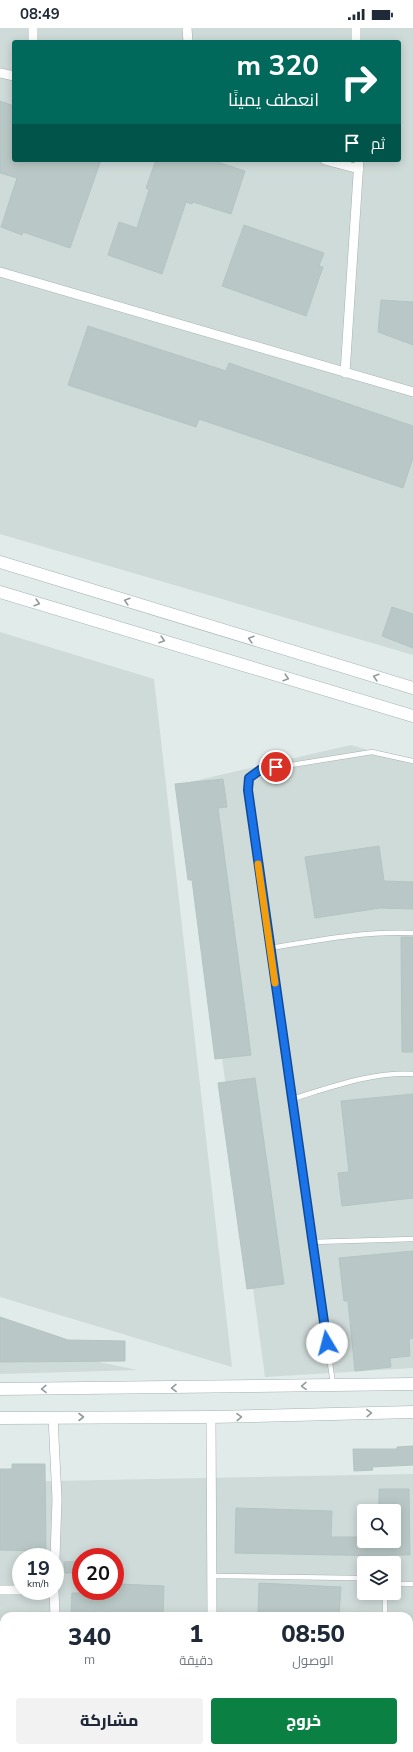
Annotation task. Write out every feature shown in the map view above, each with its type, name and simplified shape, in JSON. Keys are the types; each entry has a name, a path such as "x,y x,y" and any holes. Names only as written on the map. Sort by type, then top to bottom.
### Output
{"street":[{"path":"33,28 33,40"},
{"path":"187,28 188,40"},
{"path":"356,28 356,40"},
{"path":"0,73 12,76"},
{"path":"339,162 359,165 345,373"},
{"path":"0,272 413,392"},
{"path":"0,562 413,688"},
{"path":"0,592 413,716"},
{"path":"0,1389 413,1384"},
{"path":"0,1418 211,1417 413,1412"},
{"path":"53,1417 56,1499 55,1548"},
{"path":"211,1417 212,1612"},
{"path":"0,1590 12,1590"},
{"path":"54,1600 55,1612"}],"lane":[{"path":"333,1386 248,790 249,778 260,770 372,752 413,761"},
{"path":"270,948 341,936 385,932 413,933"},
{"path":"292,1099 360,1079 392,1073 413,1074"},
{"path":"312,1242 413,1239"},
{"path":"212,1576 357,1578"},
{"path":"401,1584 413,1584"},
{"path":"385,1600 385,1612"}],"shaded area":[{"path":"0,28 413,28 413,655 0,534"},
{"path":"0,632 154,679 232,1367 0,1297"},
{"path":"351,745 413,764 413,1368 265,1377 185,783"},
{"path":"0,1341 137,1370 0,1374"},
{"path":"413,1474 413,1612 0,1612 0,1482"}],"building":[{"path":"0,101 12,105 12,162 100,162 70,248 23,232 22,235 1,227 17,178 0,173"},
{"path":"155,162 217,162 245,171 231,214 193,202 192,204 186,202 162,274 108,255 119,222 137,228 149,190 146,188"},
{"path":"244,225 324,253 319,266 323,267 306,316 222,286"},
{"path":"381,300 413,302 413,345 378,332"},
{"path":"88,326 226,371 229,363 413,426 413,458 403,488 199,419 196,427 68,385"},
{"path":"392,607 413,614 413,648 382,636"},
{"path":"223,779 227,807 218,808 251,1055 215,1059 192,880 188,880 175,784"},
{"path":"379,846 384,881 413,882 413,909 380,908 315,918 305,857"},
{"path":"401,937 413,937 413,1052 402,1052"},
{"path":"255,1078 284,1284 247,1289 218,1083"},
{"path":"413,1094 413,1198 342,1206 338,1173 349,1172 341,1101"},
{"path":"413,1251 413,1338 409,1339 410,1356 390,1358 391,1367 355,1371 348,1301 344,1301 339,1258"},
{"path":"0,1317 68,1340 125,1341 125,1361 0,1362"},
{"path":"413,1446 413,1465 372,1467 373,1470 354,1471 353,1449 397,1449 397,1447"},
{"path":"12,1464 45,1464 46,1548 12,1548 12,1550 0,1550 0,1469 12,1469"},
{"path":"379,1489 409,1489 410,1555 389,1556 235,1553 236,1508 332,1511 331,1537 357,1537 357,1548 401,1548 401,1504 379,1504"},
{"path":"72,1561 72,1573 65,1573 64,1562"},
{"path":"259,1583 341,1587 339,1612 258,1612"},
{"path":"124,1584 164,1586 163,1612 71,1612 72,1593 72,1600 124,1600"}],"slow traffic":[{"path":"258,864 275,983"}],"route":[{"path":"276,767 260,770 249,778 248,790 327,1343"}]}
